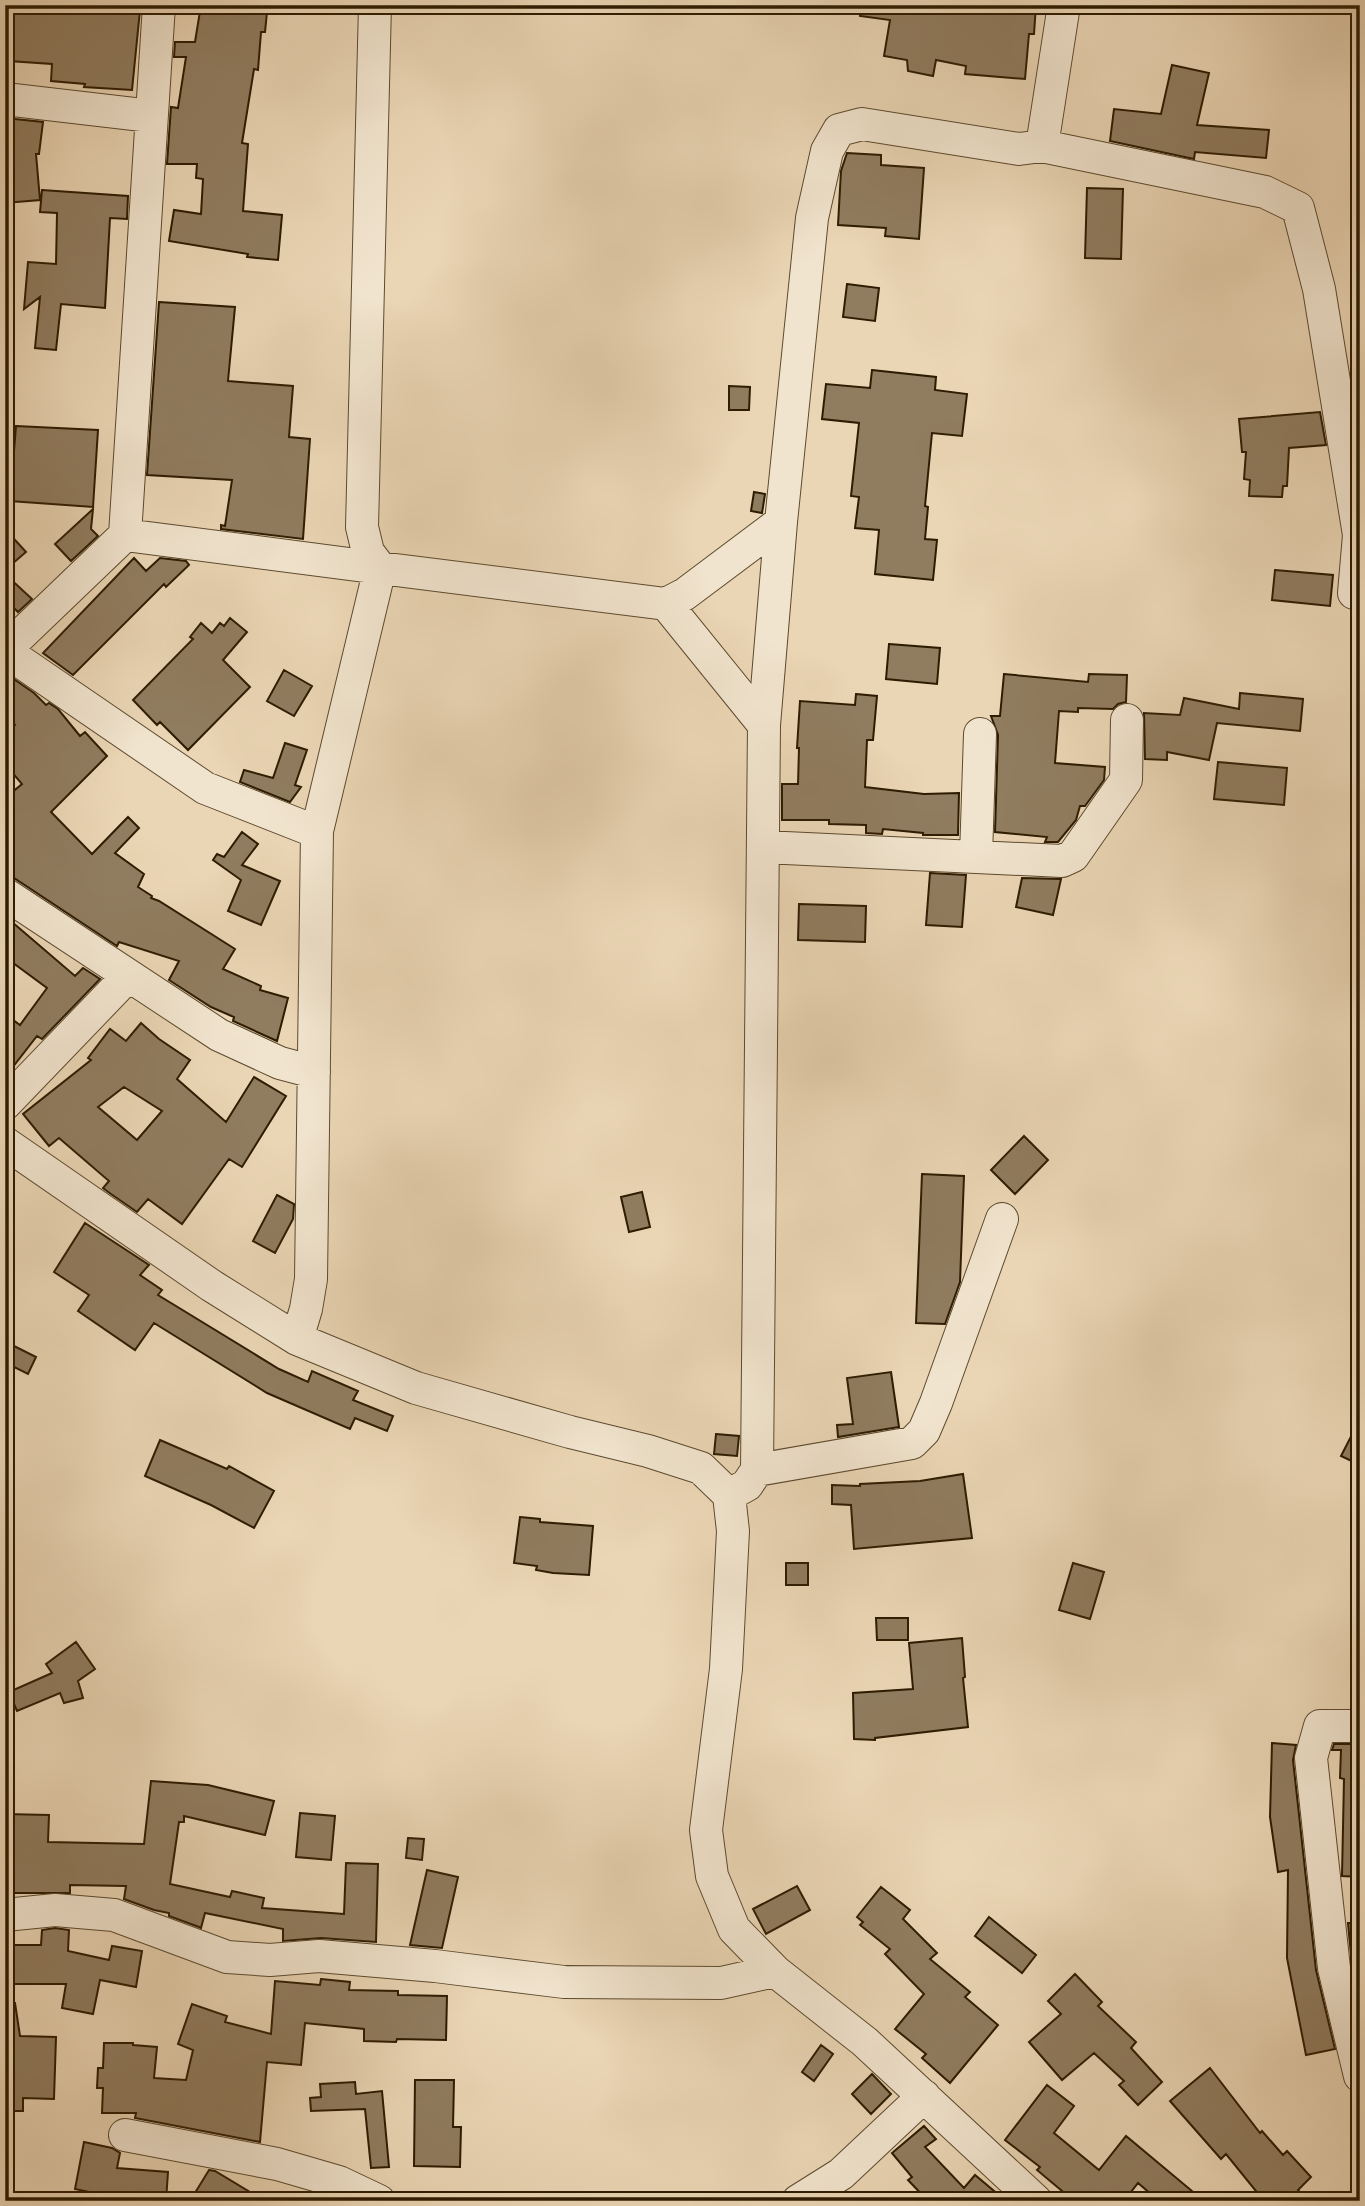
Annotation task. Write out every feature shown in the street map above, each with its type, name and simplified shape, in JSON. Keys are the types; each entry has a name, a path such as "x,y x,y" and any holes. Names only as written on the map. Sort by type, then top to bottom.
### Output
{"street":[{"path":"159,5 125,535 5,650 205,788 317,832"},
{"path":"375,5 362,527 368,552 380,568"},
{"path":"1042,146 1065,5"},
{"path":"5,99 152,116"},
{"path":"729,1495 747,1485 757,1470 764,725 781,522 812,218 827,151 839,130 862,124 1019,149 1042,146 1265,192 1298,208 1319,289 1359,535 1354,593"},
{"path":"125,535 666,604 685,594 781,522"},
{"path":"297,1339 311,1279 317,832 380,568"},
{"path":"666,604 764,725"},
{"path":"764,847 1062,861 1073,856 1126,780 1127,720"},
{"path":"976,856 980,734"},
{"path":"5,894 219,1035 280,1063 314,1072"},
{"path":"5,1104 128,976"},
{"path":"5,1143 212,1286 297,1339 416,1388 701,1468 729,1495 733,1531 726,1669 706,1830 712,1876 734,1929 775,1971 865,2042 1036,2201"},
{"path":"757,1470 912,1443 924,1431 1002,1219"},
{"path":"1360,1726 1320,1726 1311,1758 1334,1968 1360,2077"},
{"path":"5,1914 55,1910 114,1916 227,1957 270,1959 319,1956 435,1966 564,1982 721,1983 775,1971"},
{"path":"798,2201 844,2188 924,2096"},
{"path":"125,2135 277,2164 339,2182 379,2201"}],"building":[{"path":"13,5 85,5 140,10 132,90 84,87 85,84 51,81 52,64 9,61"},
{"path":"201,5 263,5 262,12 267,12 265,32 261,32 258,70 254,69 242,143 248,144 243,211 282,215 278,260 247,257 248,254 169,241 174,210 201,214 203,179 196,178 197,164 167,164 171,107 178,108 186,57 174,57 175,42 195,42"},
{"path":"861,5 1036,5 1034,34 1029,34 1025,79 965,74 966,66 936,60 933,76 908,71 907,60 884,56 890,20 860,16"},
{"path":"1172,65 1209,73 1197,125 1269,130 1266,158 1195,152 1194,159 1110,141 1114,109 1161,114"},
{"path":"5,118 43,122 39,154 36,154 40,200 5,203"},
{"path":"847,153 881,155 881,165 924,168 919,239 885,236 886,228 838,225 841,171"},
{"path":"1087,188 1123,189 1121,259 1085,258"},
{"path":"42,190 128,196 127,219 110,218 105,308 61,304 56,350 35,348 40,297 24,309 28,262 56,264 57,213 40,212"},
{"path":"847,284 879,288 875,321 843,317"},
{"path":"159,302 235,307 228,381 293,386 289,437 310,439 303,539 221,529 221,525 225,526 232,480 147,475"},
{"path":"872,370 936,377 935,390 967,394 962,436 932,433 925,506 928,507 925,539 937,540 933,580 875,574 879,530 855,528 859,497 851,496 859,423 822,419 826,384 870,388"},
{"path":"729,386 750,387 749,410 729,410"},
{"path":"1320,412 1326,445 1289,448 1287,486 1283,486 1282,497 1249,496 1250,480 1244,479 1246,452 1242,452 1239,419"},
{"path":"16,426 98,430 93,507 10,501"},
{"path":"754,492 765,494 762,513 751,511"},
{"path":"93,509 91,529 98,536 71,561 55,544"},
{"path":"5,529 26,552 5,570"},
{"path":"134,558 146,571 160,558 186,561 189,565 166,587 164,584 73,675 43,653"},
{"path":"1275,570 1333,575 1330,606 1272,600"},
{"path":"5,574 32,599 18,612 5,599"},
{"path":"230,618 247,632 223,660 250,687 188,750 160,722 157,725 133,700 193,639 190,637 201,623 212,633 220,623 224,626"},
{"path":"889,644 940,648 937,684 886,679"},
{"path":"284,670 312,686 294,716 267,701"},
{"path":"5,673 46,705 49,703 58,709 80,736 85,732 107,756 51,812 92,854 128,817 139,828 115,853 144,874 138,887 152,896 151,898 235,949 223,969 261,986 260,990 288,998 277,1041 233,1021 234,1017 211,1007 169,980 179,961 119,942 117,946 5,872 5,798 22,784 5,764 5,733 15,725 5,714"},
{"path":"1004,674 1088,682 1089,674 1127,675 1126,702 1113,709 1078,708 1078,712 1059,711 1055,763 1105,767 1104,780 1085,806 1080,806 1076,820 1058,842 1045,842 1047,837 995,832 998,735 991,716 1000,716"},
{"path":"1240,693 1303,699 1300,731 1217,723 1209,760 1167,752 1167,760 1145,759 1144,713 1180,715 1184,698 1239,709"},
{"path":"856,694 877,696 873,740 867,740 865,787 924,794 959,793 958,835 923,835 883,829 882,834 866,833 866,825 829,824 829,820 782,820 782,784 798,784 800,701 855,705"},
{"path":"285,743 307,750 295,785 301,787 290,802 240,782 244,770 273,778"},
{"path":"1218,762 1287,768 1284,805 1214,799"},
{"path":"242,832 258,844 242,865 280,881 261,925 228,911 241,880 213,860 217,854 224,857"},
{"path":"930,873 966,875 962,927 926,925"},
{"path":"1022,878 1061,879 1053,915 1016,907"},
{"path":"799,904 866,906 865,942 798,940"},
{"path":"5,916 75,976 83,968 100,979 42,1039 37,1036 5,1077 5,1014 20,1025 47,988 5,957"},
{"path":"141,1023 190,1060 177,1079 226,1122 254,1077 286,1096 242,1167 229,1159 182,1224 148,1199 137,1212 103,1188 109,1181 59,1138 49,1146 23,1114 91,1060 88,1058 110,1029 126,1041","holes":["124,1087 162,1111 137,1140 98,1107"]},
{"path":"1024,1136 1048,1160 1015,1194 991,1170"},
{"path":"922,1174 964,1176 960,1282 945,1324 916,1323"},
{"path":"642,1192 650,1227 629,1232 621,1197"},
{"path":"277,1195 294,1204 293,1219 275,1253 253,1241"},
{"path":"85,1223 149,1265 140,1275 162,1290 158,1295 279,1369 308,1382 312,1371 358,1391 353,1400 393,1416 387,1431 355,1418 350,1429 267,1393 154,1323 135,1350 78,1311 89,1295 54,1272"},
{"path":"14,1346 36,1357 28,1374 6,1363"},
{"path":"891,1372 899,1427 838,1437 837,1425 853,1424 847,1378"},
{"path":"1360,1419 1360,1465 1341,1456"},
{"path":"716,1434 739,1436 737,1456 714,1454"},
{"path":"160,1440 227,1469 229,1466 274,1491 254,1528 211,1505 145,1476"},
{"path":"963,1474 972,1538 854,1549 851,1505 832,1504 832,1485 860,1486 920,1481"},
{"path":"520,1517 540,1519 540,1522 593,1526 589,1575 553,1573 536,1570 537,1566 514,1563"},
{"path":"786,1563 808,1563 808,1585 786,1585"},
{"path":"1073,1563 1104,1572 1090,1619 1059,1610"},
{"path":"876,1618 908,1618 908,1640 877,1640"},
{"path":"962,1638 968,1727 875,1740 854,1739 853,1693 913,1689 909,1643"},
{"path":"76,1642 95,1669 78,1681 83,1698 64,1703 60,1693 17,1711 9,1692 52,1673 46,1664"},
{"path":"1272,1743 1296,1745 1293,1760 1316,1970 1335,2049 1306,2055 1287,1958 1288,1870 1278,1872 1270,1817"},
{"path":"1334,1744 1360,1744 1360,1877 1342,1876 1344,1779 1340,1778 1341,1750 1332,1750"},
{"path":"151,1781 208,1785 274,1801 265,1835 184,1816 184,1822 179,1822 170,1884 230,1897 232,1891 264,1898 262,1908 344,1914 346,1863 378,1864 376,1942 321,1938 283,1941 283,1929 205,1913 201,1928 169,1916 169,1913 124,1899 126,1886 70,1885 70,1893 5,1893 5,1814 49,1815 48,1842 144,1844"},
{"path":"300,1813 335,1816 331,1860 296,1857"},
{"path":"408,1838 424,1839 422,1860 406,1858"},
{"path":"427,1870 458,1877 442,1948 410,1945"},
{"path":"797,1886 810,1910 766,1934 753,1909"},
{"path":"881,1887 910,1910 903,1919 937,1953 930,1959 970,1992 965,1997 998,2025 950,2083 922,2058 926,2054 895,2029 924,1994 885,1954 890,1949 860,1925 863,1922 857,1917"},
{"path":"989,1917 1036,1955 1022,1973 975,1936"},
{"path":"1348,1923 1360,1923 1360,1965 1352,1965"},
{"path":"42,1930 69,1930 68,1951 109,1960 112,1946 142,1951 136,1987 100,1980 93,2014 62,2008 66,1984 5,1984 5,1945 41,1945"},
{"path":"1075,1974 1102,2002 1098,2006 1136,2042 1131,2048 1162,2082 1138,2105 1119,2085 1124,2081 1094,2053 1062,2080 1029,2042 1061,2014 1048,2001"},
{"path":"321,1979 350,1982 349,1990 447,1996 446,2040 364,2041 364,2029 305,2023 301,2065 267,2062 260,2142 135,2118 136,2113 102,2113 103,2088 97,2088 98,2068 103,2068 104,2043 133,2043 157,2047 154,2078 186,2080 193,2050 178,2044 192,2004 227,2016 225,2022 271,2034 275,1981 320,1985"},
{"path":"15,2003 20,2036 56,2037 54,2099 23,2098 23,2111 5,2111 5,2004"},
{"path":"821,2045 833,2054 814,2081 802,2072"},
{"path":"1210,2068 1260,2133 1262,2131 1283,2155 1287,2151 1311,2177 1298,2190 1308,2201 1264,2201 1226,2154 1221,2159 1170,2101"},
{"path":"872,2074 891,2094 871,2114 852,2094"},
{"path":"415,2080 454,2080 453,2127 461,2127 460,2167 414,2166"},
{"path":"355,2082 356,2094 382,2091 389,2167 371,2168 365,2109 311,2111 310,2098 321,2097 320,2084"},
{"path":"1047,2085 1074,2106 1054,2133 1099,2170 1126,2136 1192,2191 1183,2201 1159,2201 1138,2183 1124,2201 1074,2201 1037,2170 1040,2167 1005,2140"},
{"path":"924,2126 936,2139 925,2147 964,2188 975,2175 1006,2201 928,2201 908,2180 912,2177 892,2153"},
{"path":"84,2142 112,2148 120,2153 117,2168 168,2172 166,2201 131,2201 75,2189"},
{"path":"209,2170 215,2171 265,2201 190,2201"}]}
